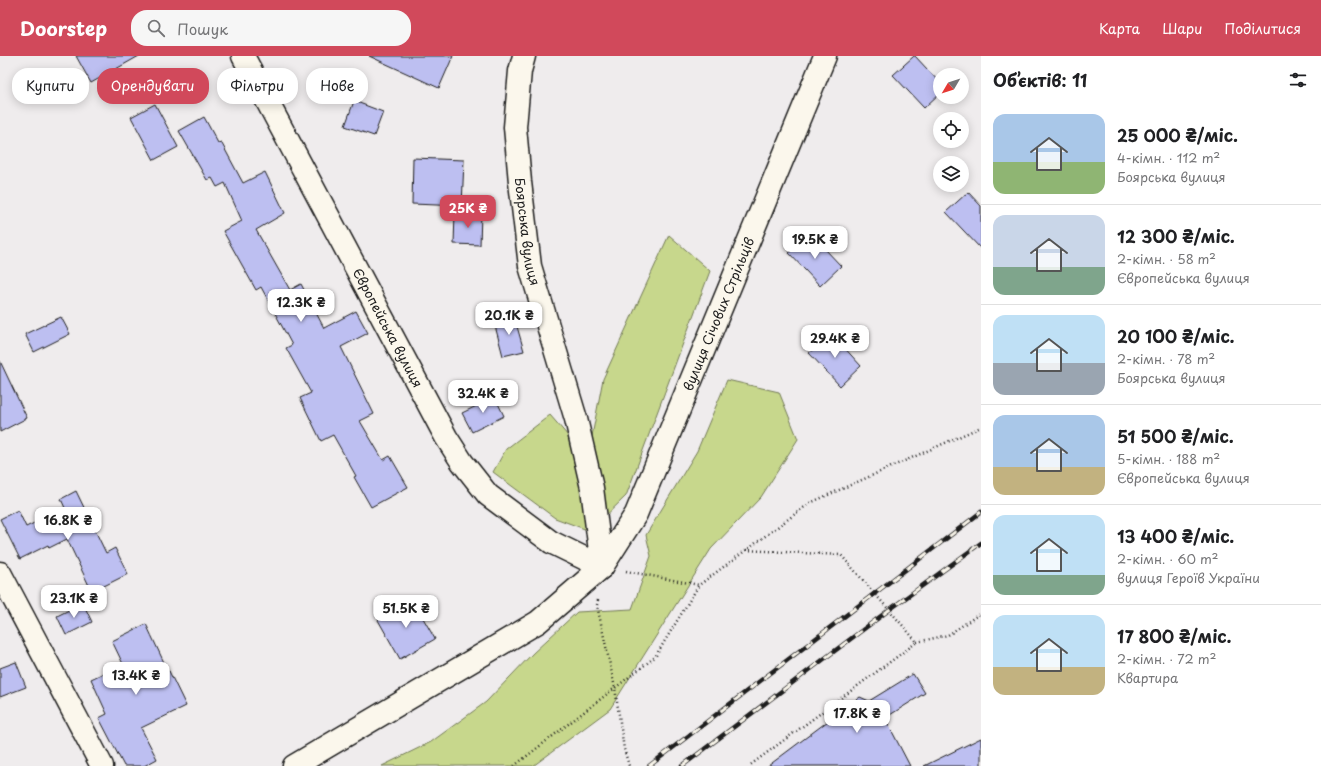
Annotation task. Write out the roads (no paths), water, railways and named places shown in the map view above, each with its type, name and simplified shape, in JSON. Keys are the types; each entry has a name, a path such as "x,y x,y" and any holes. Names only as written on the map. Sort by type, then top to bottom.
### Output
{"street":[{"name":"Європейська вулиця","path":"243,56 446,437 462,462 488,495 551,542 602,567"},
{"name":"Боярська вулиця","path":"524,56 520,71 515,127 530,266 576,419 592,488 602,567"},
{"name":"вулиця Січових Стрільців","path":"294,766 538,622 602,567 636,514 825,56"},
{"path":"0,573 102,766"}],"railway":[{"path":"649,766 981,512"},
{"path":"682,766 889,610 981,543"}]}
